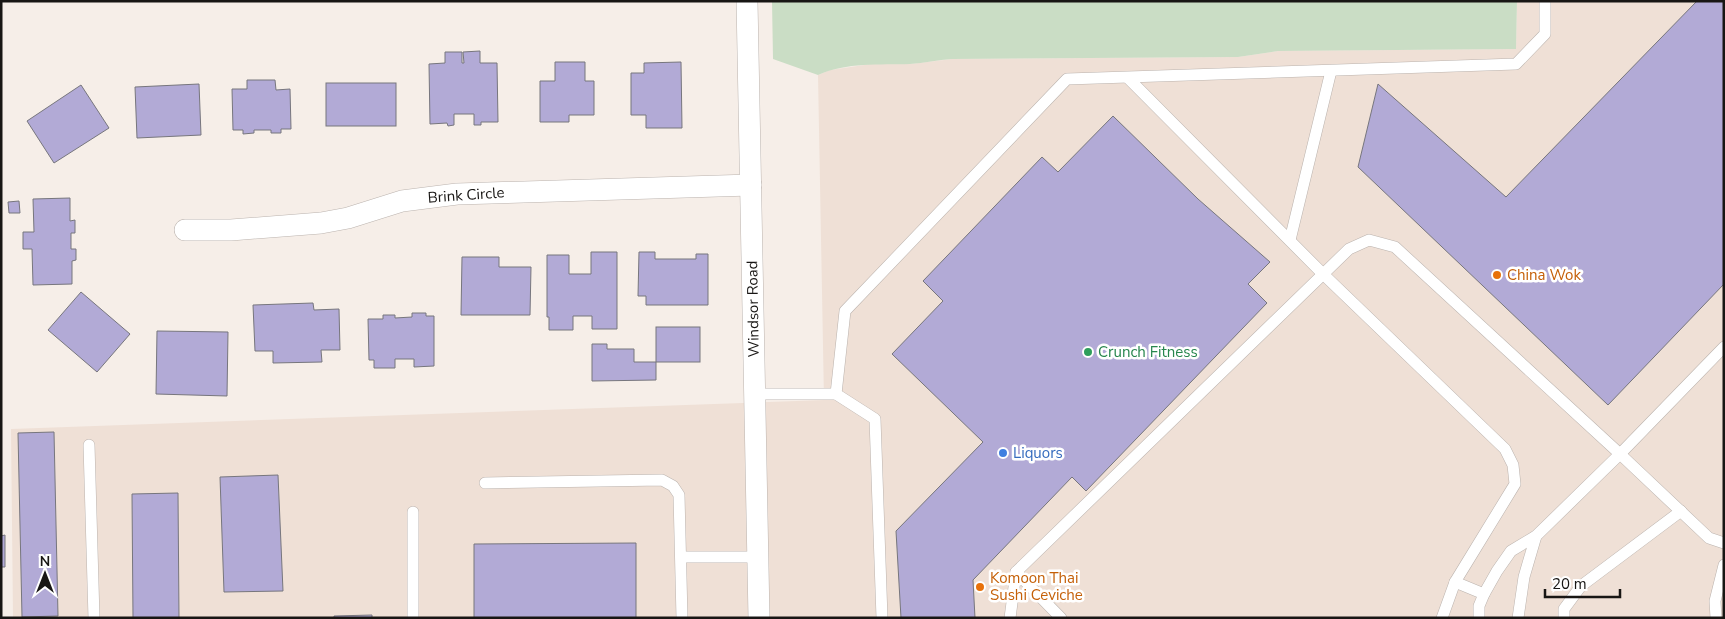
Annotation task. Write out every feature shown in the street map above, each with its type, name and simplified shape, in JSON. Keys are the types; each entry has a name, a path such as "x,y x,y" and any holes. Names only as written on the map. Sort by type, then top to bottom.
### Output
{"street":[{"name":"Windsor Road","path":"747,1 759,618"},
{"name":"Brink Circle","path":"185,230 231,230 321,223 348,218 402,201 457,194 751,185"}],"lane":[{"path":"836,394 845,311 1067,79 1516,64 1545,34 1545,1"},
{"path":"1290,240 1331,70"},
{"path":"1128,78 1323,274 1505,449 1513,466 1515,484 1455,582 1442,618"},
{"path":"1010,618 1016,572 1349,249 1370,240 1395,248 1620,454 1708,538 1724,543"},
{"path":"1479,618 1478,606 1497,571 1511,551 1536,536 1620,454 1724,346"},
{"path":"755,394 836,394 875,420 882,618"},
{"path":"89,445 94,618"},
{"path":"485,483 662,480 673,486 680,495 682,618"},
{"path":"413,512 413,618"},
{"path":"1564,618 1564,609 1581,586 1681,512"},
{"path":"1518,618 1524,577 1536,536"},
{"path":"681,557 758,557"},
{"path":"1716,618 1715,600 1724,566"},
{"path":"1016,572 1061,618"},
{"path":"1455,582 1484,594"}],"shaded area":[{"path":"1517,1 1724,1 1724,618 13,618 11,429 824,400 818,75 830,70 871,64 911,64 952,59 1238,57 1278,51 1516,49"}],"green space":[{"path":"772,1 1517,1 1516,49 1278,51 1238,57 952,59 910,64 852,66 818,75 773,59"}],"building":[{"path":"1697,1 1724,1 1724,284 1608,405 1358,167 1378,84 1506,197"},
{"path":"480,51 480,63 497,63 498,122 481,122 481,125 474,125 474,114 454,114 454,125 448,126 447,123 430,124 429,64 445,63 445,52 462,52 462,63 464,63 463,52"},
{"path":"555,62 585,62 585,81 594,81 594,115 569,115 569,122 540,122 540,81 555,81"},
{"path":"681,62 682,128 646,128 646,115 631,115 631,73 644,73 644,63"},
{"path":"247,80 275,80 276,90 290,89 291,129 281,129 281,133 271,133 271,130 254,130 254,133 243,134 243,130 233,130 232,89 247,89"},
{"path":"326,83 396,83 396,126 326,126"},
{"path":"199,84 201,135 137,138 135,87"},
{"path":"81,85 109,128 54,163 27,121"},
{"path":"1113,116 1198,199 1270,262 1248,284 1267,303 1086,491 1072,477 973,580 975,618 901,618 896,531 983,442 892,354 943,301 923,281 1042,157 1058,172"},
{"path":"70,198 70,221 75,220 75,233 71,233 71,249 76,249 76,260 72,261 72,284 33,285 32,249 23,249 23,232 34,232 33,199"},
{"path":"19,201 20,213 9,213 8,202"},
{"path":"591,252 617,252 617,329 592,329 592,316 573,316 573,330 549,330 549,317 547,317 547,255 569,255 569,274 591,274"},
{"path":"639,252 655,252 655,259 696,259 696,254 708,254 708,305 646,305 646,296 638,296"},
{"path":"462,257 499,257 499,267 531,267 530,315 461,315"},
{"path":"81,292 130,334 97,372 48,330"},
{"path":"313,303 314,310 339,309 340,350 321,350 322,362 273,363 273,351 255,351 253,305"},
{"path":"412,313 426,313 426,316 434,316 434,366 414,367 414,359 395,359 395,368 374,368 374,360 369,360 368,319 383,319 383,315 395,315 395,318 412,317"},
{"path":"656,327 700,327 700,362 656,362"},
{"path":"157,331 228,332 227,396 156,394"},
{"path":"592,344 607,344 607,349 634,349 634,362 656,362 656,380 592,381"},
{"path":"54,432 58,616 22,617 18,433"},
{"path":"278,475 283,591 224,592 220,477"},
{"path":"178,493 179,618 133,618 132,494"},
{"path":"5,535 5,567 1,567 1,536"},
{"path":"636,543 636,618 474,618 474,544"},
{"path":"372,615 372,618 334,618 334,616"}],"place":[{"name":"China Wok","path":"1497,275"},
{"name":"Crunch Fitness","path":"1088,352"},
{"name":"Liquors","path":"1003,453"},
{"name":"Komoon Thai Sushi Ceviche","path":"980,587"}]}
